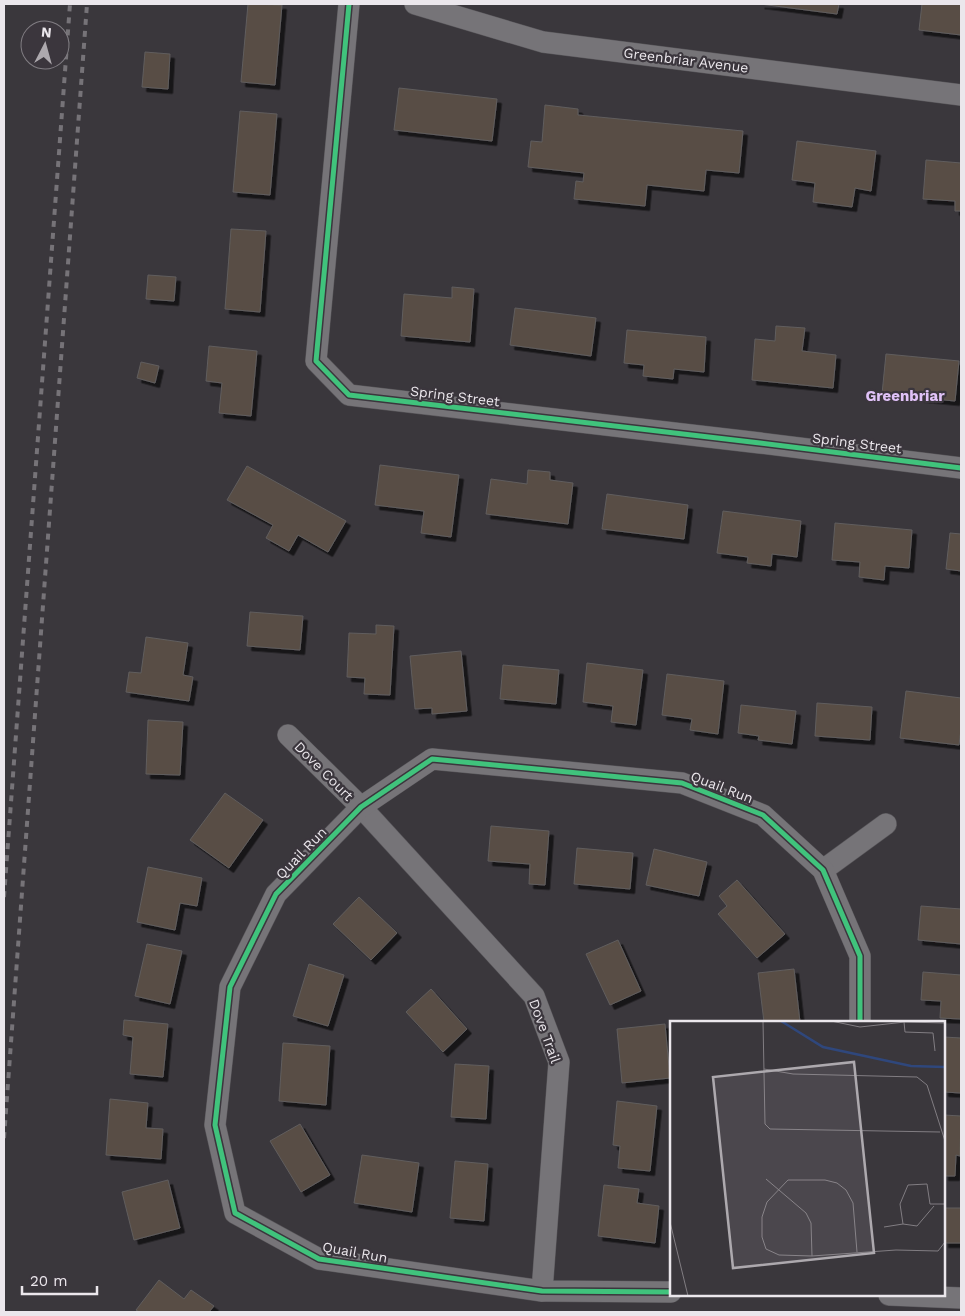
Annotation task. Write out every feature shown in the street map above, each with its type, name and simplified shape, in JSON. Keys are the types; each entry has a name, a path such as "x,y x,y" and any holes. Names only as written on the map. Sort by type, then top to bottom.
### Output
{"street":[{"name":"Spring Street","path":"349,4 316,361 349,395 760,442 961,468"},
{"name":"Greenbriar Avenue","path":"415,4 543,42 961,94"},
{"name":"Dove Court","path":"288,736 360,807"},
{"name":"Quail Run","path":"670,1292 542,1291 319,1259 235,1213 215,1125 230,987 276,894 360,807 432,759 682,783 763,815 823,870 860,956 860,1021"},
{"name":"Dove Trail","path":"360,807 534,996 559,1062 542,1291"},
{"path":"823,870 886,824"},
{"path":"914,1296 961,1298"}],"building":[{"path":"248,4 282,5 275,85 241,82"},
{"path":"760,4 839,4 837,14"},
{"path":"922,4 961,4 961,35 919,30"},
{"path":"145,52 170,54 168,89 142,87"},
{"path":"399,88 497,99 492,141 394,130"},
{"path":"545,105 578,109 578,115 743,131 739,173 706,170 704,191 647,185 645,206 574,199 576,181 583,182 584,173 528,167 531,141 542,142"},
{"path":"240,111 277,114 270,195 233,192"},
{"path":"797,141 876,151 871,191 855,188 852,207 813,202 815,183 792,180"},
{"path":"926,160 961,163 961,211 955,211 955,201 923,199"},
{"path":"231,229 266,231 260,312 225,309"},
{"path":"148,275 176,277 174,301 146,299"},
{"path":"452,287 474,289 470,342 401,336 404,294 452,298"},
{"path":"515,308 596,318 591,356 510,345"},
{"path":"776,326 805,328 802,351 836,355 833,388 752,380 755,339 775,341"},
{"path":"627,330 706,337 704,372 674,369 673,379 643,376 644,365 624,363"},
{"path":"209,346 257,351 251,416 219,413 222,383 206,381"},
{"path":"886,354 959,361 955,401 882,394"},
{"path":"141,362 159,366 155,383 137,378"},
{"path":"380,465 459,475 451,537 421,533 424,511 375,505"},
{"path":"247,466 346,521 328,552 298,535 289,551 266,538 273,525 227,500"},
{"path":"528,470 550,472 550,480 573,483 568,524 486,514 491,479 527,484"},
{"path":"607,494 688,505 684,539 602,529"},
{"path":"723,511 801,521 797,557 772,554 771,566 747,563 748,557 717,553"},
{"path":"835,523 912,530 909,568 885,566 884,580 859,577 860,562 832,560"},
{"path":"950,533 961,534 961,571 946,569"},
{"path":"250,612 303,616 300,650 247,646"},
{"path":"376,625 394,626 390,695 364,694 365,678 347,677 349,633 376,634"},
{"path":"146,637 188,643 183,675 193,677 189,701 126,692 129,672 141,673"},
{"path":"461,651 467,711 432,714 432,708 415,709 410,656"},
{"path":"587,663 643,670 636,725 611,722 613,706 583,702"},
{"path":"503,665 559,670 556,704 500,699"},
{"path":"667,674 724,681 718,734 690,730 692,719 662,715"},
{"path":"906,691 961,698 959,745 900,738"},
{"path":"817,703 872,707 870,740 815,736"},
{"path":"741,705 796,711 792,744 758,740 759,736 738,733"},
{"path":"148,720 183,722 180,775 146,774"},
{"path":"225,793 263,820 229,868 190,840"},
{"path":"491,826 549,831 545,885 529,884 530,864 488,861"},
{"path":"577,848 633,853 630,889 574,884"},
{"path":"654,849 707,862 699,896 646,885"},
{"path":"148,867 202,878 197,906 180,903 175,930 137,922"},
{"path":"737,880 785,934 757,958 718,914 727,906 719,896"},
{"path":"359,897 397,933 371,960 333,924"},
{"path":"921,906 961,909 961,944 918,940"},
{"path":"618,940 641,991 610,1005 586,954"},
{"path":"147,944 182,951 170,1004 135,996"},
{"path":"309,964 344,975 328,1026 293,1016"},
{"path":"794,969 800,1021 764,1021 758,973"},
{"path":"923,972 961,975 961,1019 940,1018 941,1001 921,1000"},
{"path":"431,989 467,1029 443,1052 406,1012"},
{"path":"124,1020 168,1024 163,1077 130,1074 133,1037 123,1035"},
{"path":"665,1024 670,1078 622,1083 617,1029"},
{"path":"945,1037 961,1038 961,1093 945,1092"},
{"path":"283,1043 330,1046 326,1105 279,1101"},
{"path":"455,1064 489,1066 486,1119 451,1117"},
{"path":"110,1099 148,1103 146,1128 163,1129 161,1159 106,1155"},
{"path":"617,1101 657,1106 650,1171 618,1168 620,1146 613,1145"},
{"path":"945,1115 961,1116 960,1156 956,1155 955,1176 945,1176"},
{"path":"300,1124 330,1175 301,1192 270,1141"},
{"path":"362,1155 419,1163 412,1212 354,1203"},
{"path":"455,1161 488,1164 484,1221 450,1218"},
{"path":"168,1180 180,1228 134,1240 122,1192"},
{"path":"604,1185 639,1189 637,1203 659,1206 655,1243 598,1236"},
{"path":"945,1208 961,1208 961,1243 945,1243"},
{"path":"159,1280 184,1299 191,1290 214,1306 209,1312 139,1312 136,1310"}],"railway":[{"path":"4,897 70,4"},
{"path":"4,1138 87,4"}],"cycle path":[{"path":"349,4 316,361 349,395 961,468"},
{"path":"670,1292 542,1291 319,1259 235,1213 215,1125 230,987 276,894 361,807 432,759 682,783 763,815 823,870 860,956 860,1021"}],"district":[{"name":"Greenbriar","path":"905,396"}]}
